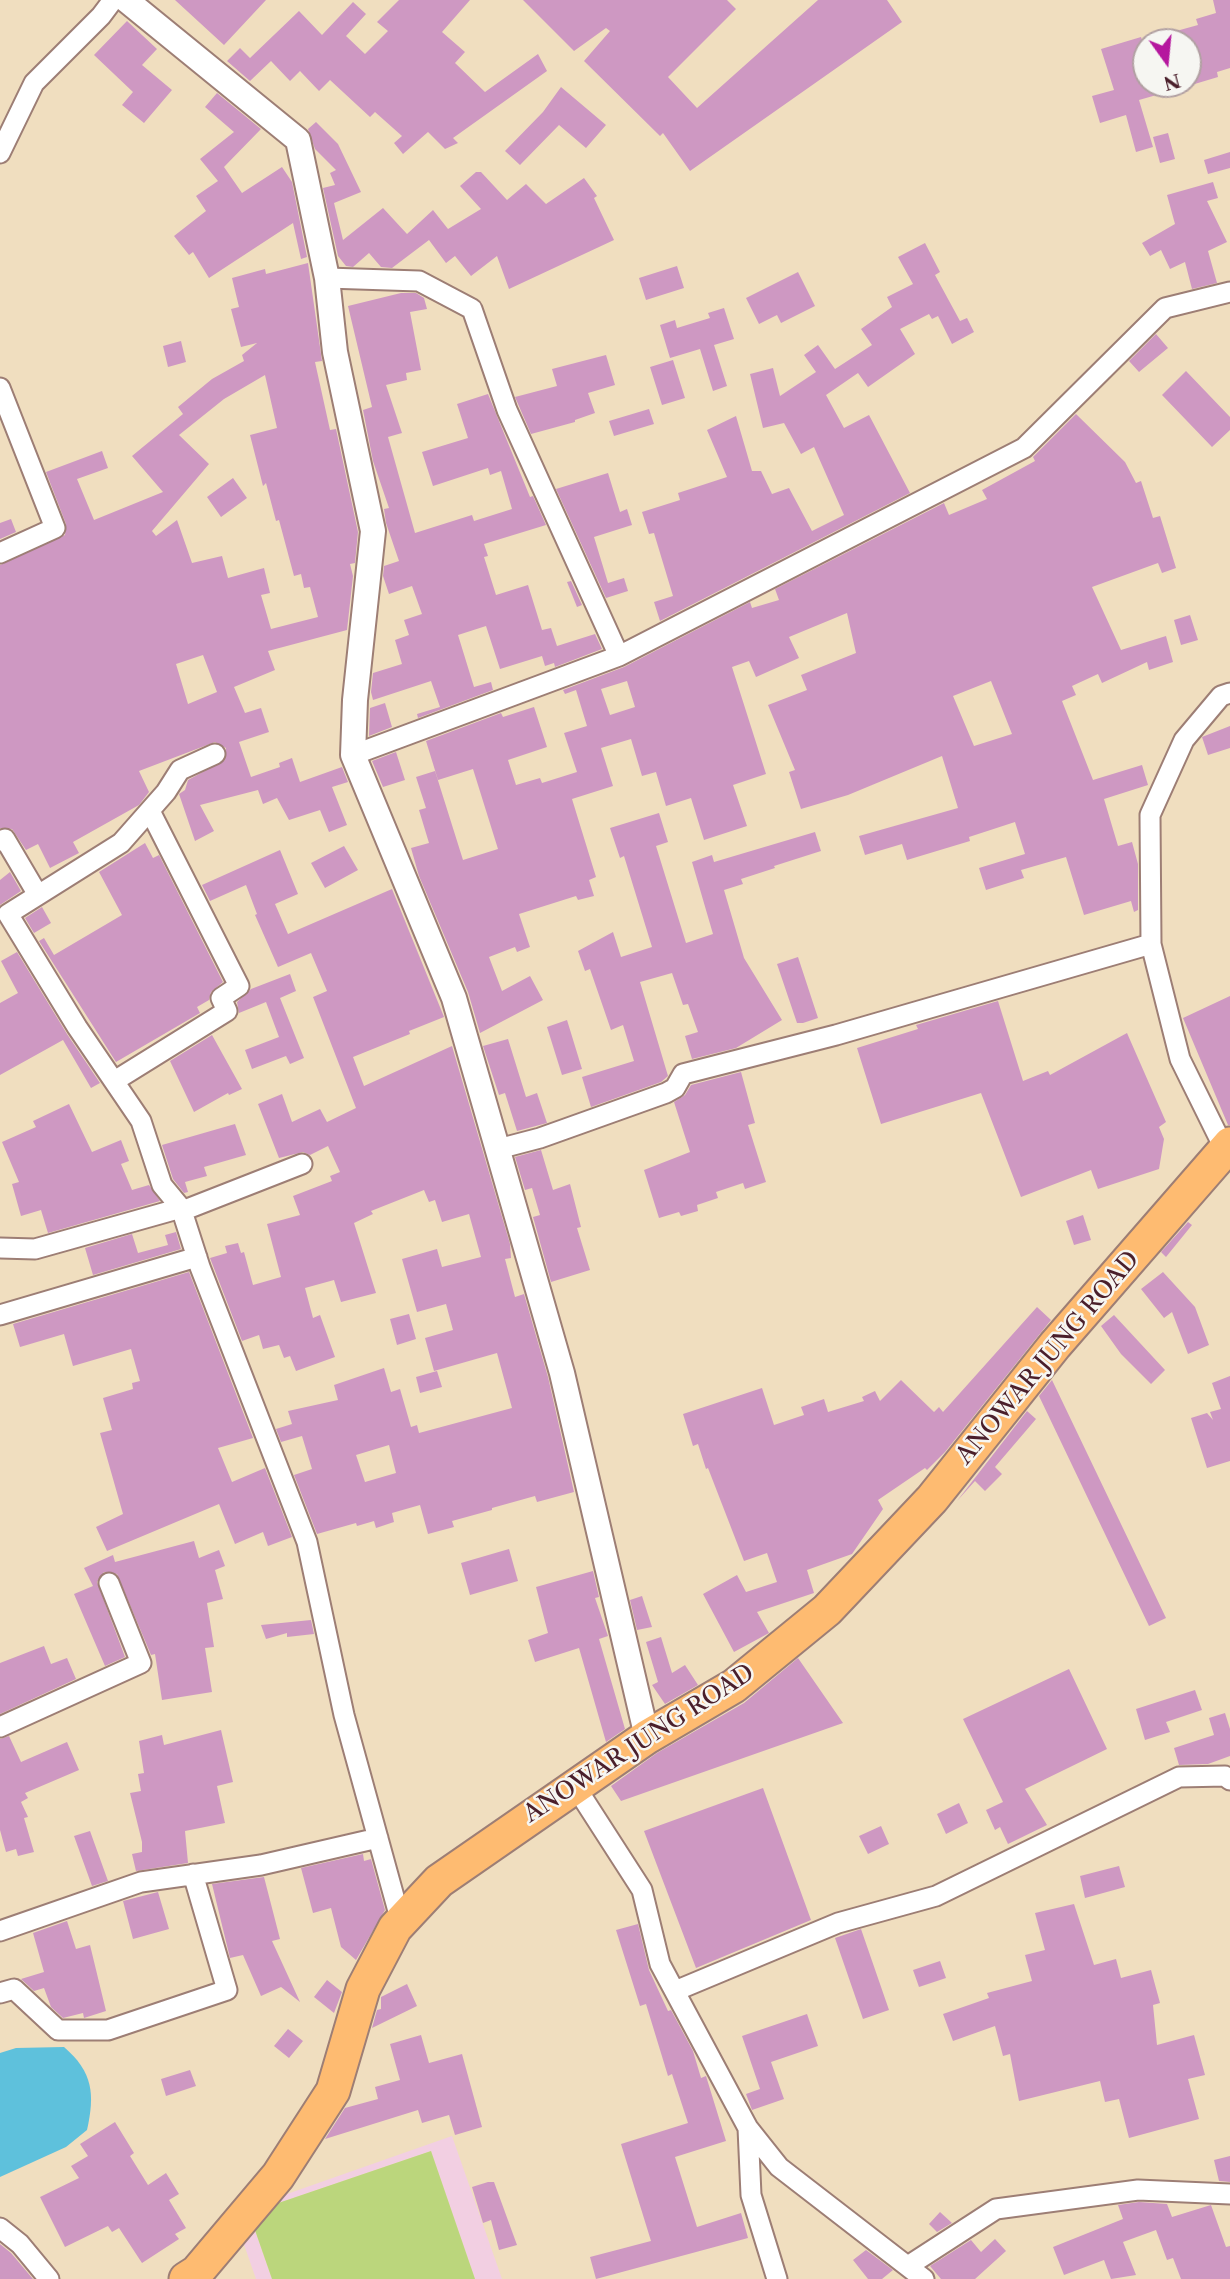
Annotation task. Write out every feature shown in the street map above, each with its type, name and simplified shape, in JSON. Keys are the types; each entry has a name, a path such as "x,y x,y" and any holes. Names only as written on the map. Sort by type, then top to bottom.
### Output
{"highway":[{"name":"ANOWAR JUNG ROAD","path":"194,2277 278,2176 333,2091 363,1989 401,1922 439,1881 647,1737 734,1686 827,1609 932,1499 1055,1345 1228,1147"}],"street":[{"path":"0,153 34,83 101,16 113,0"},
{"path":"126,0 298,140 327,278 335,352 373,531 355,700 353,755 454,998 562,1373 647,1737"},
{"path":"327,278 419,281 472,309 507,410 619,656"},
{"path":"353,755 619,656 1024,448 1165,308 1230,292"},
{"path":"0,388 55,528 0,553"},
{"path":"1228,1147 1180,1059 1151,944 1150,815 1184,740 1221,695 1230,693"},
{"path":"215,754 180,770 150,811 121,844 4,918 116,1080 141,1121 163,1185 181,1209 307,1542 344,1715 401,1922"},
{"path":"116,1080 227,1011 221,998 239,986 150,811"},
{"path":"0,841 5,839 38,895"},
{"path":"498,1149 540,1138 666,1093 675,1088 683,1074 836,1035 1151,944"},
{"path":"0,1248 35,1249 181,1209 302,1164"},
{"path":"0,1315 197,1257"},
{"path":"0,1727 141,1663 109,1583"},
{"path":"675,1991 838,1923 936,1896 1179,1777 1225,1776 1230,1780"},
{"path":"575,1786 642,1890 660,1964 748,2128 779,2167 924,2279"},
{"path":"0,1931 141,1881 261,1865 378,1838"},
{"path":"0,1993 14,1989 58,2030 108,2030 227,1990 193,1874"},
{"path":"748,2128 751,2195 777,2279"},
{"path":"908,2266 996,2209 1138,2190 1230,2194"},
{"path":"0,2228 20,2244 48,2279"}],"shaded area":[{"path":"452,2136 502,2279 475,2279 431,2151 249,2213 272,2279 256,2279 233,2213"}],"green space":[{"path":"431,2151 475,2279 272,2279 249,2213"}],"water":[{"path":"64,2047 81,2065 89,2084 91,2105 87,2130 66,2147 0,2177 0,2053 16,2048"}],"building":[{"path":"175,0 266,0 224,45"},
{"path":"399,0 470,0 442,32 465,52 455,63 485,92 538,54 547,71 453,138 458,143 445,149 428,132 403,154 394,143 402,136 375,112 370,117 330,80 319,91 300,71 290,81 271,61 250,81 227,61 240,48 250,58 299,11 322,35 353,2 366,14 346,36 365,54 388,31 377,22"},
{"path":"523,0 727,0 736,9 668,77 697,108 818,0 887,0 902,22 690,171 663,133 660,136 584,61 610,31 606,28 574,51"},
{"path":"1213,0 1230,0 1230,68 1217,72 1218,77 1202,82 1202,28 1187,28 1198,25 1196,19 1216,13"},
{"path":"127,21 157,49 142,65 172,90 144,123 122,105 133,92 94,55"},
{"path":"1132,40 1132,98 1146,98 1139,100 1153,147 1136,152 1126,115 1100,123 1092,96 1114,90 1101,49"},
{"path":"561,87 606,125 586,148 559,125 520,165 505,151 543,112"},
{"path":"217,93 261,129 224,167 242,193 282,167 292,182 307,257 301,259 293,223 209,278 193,252 189,255 174,236 206,211 196,196 218,181 200,159 234,132 205,107"},
{"path":"316,122 338,144 361,192 334,203 343,240 383,208 407,234 433,210 448,229 481,209 460,186 476,172 481,172 507,200 526,184 546,204 584,178 597,196 594,198 614,240 509,289 497,256 471,276 455,256 446,263 429,240 392,268 381,267 369,253 353,267 346,266 338,256 323,188 335,185 330,173 336,170 315,149 308,129"},
{"path":"1168,133 1175,159 1160,163 1153,137"},
{"path":"1230,152 1230,168 1208,174 1204,160"},
{"path":"1213,182 1218,198 1207,201 1227,242 1208,251 1217,283 1192,289 1185,262 1170,269 1161,250 1150,256 1142,243 1175,224 1167,195"},
{"path":"925,243 940,272 935,275 960,321 967,318 974,332 952,344 938,316 932,319 929,314 900,329 915,354 868,387 858,373 826,395 844,428 869,415 910,493 660,621 654,602 673,596 654,533 649,534 642,512 680,500 678,493 727,477 707,430 736,416 752,471 761,471 772,494 789,488 812,531 844,515 814,447 801,454 784,423 763,428 750,374 773,368 780,396 816,372 804,355 818,345 835,369 872,345 861,329 892,307 887,297 913,284 898,257"},
{"path":"308,263 322,361 315,362 330,430 336,429 358,532 355,563 350,564 353,576 347,630 268,651 275,670 234,687 245,713 261,708 269,732 239,742 251,777 280,767 279,763 292,758 300,782 342,767 348,782 332,787 347,825 329,832 320,810 289,820 277,798 263,804 258,790 200,805 214,831 195,841 179,794 185,790 188,780 225,760 226,748 215,742 139,771 149,792 139,805 73,842 79,853 50,868 38,844 26,850 12,829 0,828 0,565 65,535 66,524 46,472 102,451 108,468 77,479 94,520 163,492 132,456 183,414 178,407 212,379 244,361 242,355 257,343 241,347 231,309 239,307 232,278 265,269 266,274","holes":["265,375 277,428 250,435 263,486 266,483 294,576 301,574 304,588 310,587 318,617 271,629 261,595 270,593 264,568 228,578 222,556 192,563 177,520 156,536 152,531 209,464 179,435 224,399","203,655 217,692 188,704 176,664"]},
{"path":"677,266 684,288 646,300 639,278"},
{"path":"798,272 815,306 781,323 777,315 759,324 746,298"},
{"path":"401,293 416,293 424,298 427,309 410,312 421,370 406,373 407,380 386,385 402,433 388,437 415,533 472,515 474,521 512,509 501,471 490,475 488,468 433,486 422,452 468,438 457,404 488,394 530,497 533,496 546,525 484,544 488,556 484,557 496,595 528,585 542,630 551,628 557,646 595,634 602,649 555,667 554,663 545,666 542,656 500,669 486,626 458,635 474,687 491,682 493,690 418,718 417,714 440,707 431,681 373,700 371,692 373,673 402,664 395,640 409,635 404,620 422,614 412,586 389,594 383,576 384,566 399,561 386,523 384,509 389,508 373,461 363,410 372,407 348,306"},
{"path":"724,308 734,339 714,345 727,386 713,391 700,349 670,358 660,325 675,320 677,328 710,318 708,313"},
{"path":"1156,334 1168,348 1139,372 1129,361"},
{"path":"181,341 186,362 168,367 163,346"},
{"path":"606,355 615,385 588,393 595,413 575,422 531,434 515,397 557,386 552,369"},
{"path":"673,360 685,398 662,405 650,367"},
{"path":"1186,371 1230,417 1230,430 1212,447 1162,395"},
{"path":"649,409 654,424 614,436 609,421"},
{"path":"1076,414 1125,462 1136,483 1141,481 1153,518 1160,516 1176,568 1162,573 1158,563 1092,587 1121,650 1166,636 1173,662 1149,670 1147,662 1102,683 1098,674 1072,686 1076,695 1062,701 1093,780 1142,765 1148,785 1104,799 1118,846 1132,842 1138,864 1138,910 1134,912 1131,901 1084,915 1066,857 1021,870 1024,878 986,890 979,868 1025,854 1015,822 969,837 970,841 907,860 902,844 865,855 859,836 958,808 942,756 848,795 801,809 789,772 795,770 768,705 807,690 801,675 856,653 847,613 789,637 799,658 756,677 749,661 732,667 766,774 733,785 747,826 704,840 691,798 666,806 656,772 642,776 631,739 601,748 613,786 572,799 596,877 589,880 594,896 578,900 576,896 519,914 530,947 517,952 515,947 489,957 502,991 530,976 543,1000 480,1033 468,992 419,876 411,848 429,843 419,810 426,808 416,777 435,771 463,860 498,849 473,769 438,780 426,741 501,713 503,717 534,707 547,747 508,760 516,785 540,778 542,783 577,772 564,733 587,726 576,690 565,694 563,690 624,667 750,602 752,608 779,600 775,589 944,503 949,515 987,499 982,490 1035,461 1033,457","holes":["627,681 635,707 610,715 601,689","991,681 1012,734 974,746 953,696"]},
{"path":"608,473 620,512 627,509 632,525 594,537 608,583 624,578 628,591 606,598 556,489"},
{"path":"233,478 247,498 221,517 207,497"},
{"path":"11,519 16,532 0,539 0,523"},
{"path":"571,581 582,605 577,607 567,582"},
{"path":"1190,615 1198,640 1181,645 1174,620"},
{"path":"385,703 392,727 369,736 370,708"},
{"path":"1230,726 1230,748 1208,755 1202,737"},
{"path":"396,752 405,780 383,787 372,761"},
{"path":"659,813 668,842 656,846 686,943 713,934 692,862 712,855 714,862 815,832 821,851 741,879 743,884 724,890 744,958 782,1020 736,1048 692,1059 685,1036 698,1032 688,1004 683,1005 672,973 640,982 668,1076 661,1082 591,1107 582,1077 634,1061 623,1025 611,1030 590,969 585,971 578,951 613,932 621,957 652,947 624,856 620,858 610,828"},
{"path":"145,843 153,858 159,855 223,982 211,992 209,1000 197,1007 200,1013 116,1062 39,941 44,938 54,955 122,915 99,872"},
{"path":"344,846 358,870 325,888 311,863"},
{"path":"280,850 298,894 275,904 288,934 392,889 444,1017 353,1057 364,1086 452,1046 510,1244 511,1258 505,1259 515,1297 524,1294 548,1377 574,1492 537,1502 535,1496 492,1508 452,1521 454,1527 428,1534 420,1505 392,1513 394,1522 376,1528 374,1521 317,1534 294,1475 312,1469 302,1436 281,1442 276,1429 292,1424 288,1411 338,1400 334,1385 384,1368 391,1392 400,1389 411,1427 417,1425 419,1433 512,1408 497,1353 434,1371 425,1338 453,1330 446,1304 417,1312 402,1259 437,1249 442,1267 481,1257 469,1214 442,1222 435,1200 429,1202 424,1190 371,1211 373,1214 354,1223 376,1293 341,1302 334,1280 305,1288 313,1318 320,1315 335,1357 296,1371 290,1356 284,1358 279,1345 263,1349 259,1335 242,1341 210,1258 227,1253 225,1246 238,1243 241,1253 244,1252 253,1285 281,1277 267,1224 300,1215 293,1196 332,1181 330,1176 340,1172 328,1146 310,1155 303,1152 279,1158 258,1104 282,1094 292,1122 320,1109 327,1122 356,1108 313,997 327,991 311,953 278,967 255,915 257,914 246,885 210,901 202,885","holes":["389,1445 396,1473 365,1482 356,1455"]},
{"path":"10,872 21,891 0,905 0,880"},
{"path":"42,907 51,923 34,933 25,918"},
{"path":"17,952 100,1083 91,1088 63,1040 0,1075 0,1003 18,993 1,961"},
{"path":"798,957 818,1018 803,1023 797,1023 777,964"},
{"path":"290,974 296,991 280,998 304,1058 290,1064 286,1056 252,1069 245,1050 279,1037 266,1002 239,1013 237,1002 251,989"},
{"path":"1230,996 1230,1125 1228,1125 1183,1018"},
{"path":"998,1001 1023,1081 1048,1071 1050,1075 1127,1033 1166,1122 1159,1127 1164,1139 1159,1169 1098,1189 1091,1170 1021,1197 981,1093 881,1124 857,1048 918,1029 916,1025"},
{"path":"567,1020 582,1069 562,1075 547,1027"},
{"path":"212,1035 242,1089 229,1095 228,1093 194,1112 170,1061"},
{"path":"508,1039 526,1097 537,1093 547,1123 517,1131 505,1093 499,1095 483,1046"},
{"path":"741,1072 755,1123 748,1125 766,1182 745,1189 743,1183 716,1192 718,1198 697,1205 698,1211 681,1216 679,1212 659,1218 644,1170 690,1152 674,1102 685,1095 691,1085"},
{"path":"69,1104 92,1152 121,1140 129,1161 121,1164 132,1190 149,1185 160,1201 48,1233 41,1210 21,1216 12,1184 19,1182 2,1142 36,1127 33,1121"},
{"path":"235,1124 246,1155 204,1167 207,1176 185,1182 188,1192 184,1193 173,1179 162,1145"},
{"path":"541,1150 553,1190 570,1184 581,1227 577,1228 590,1270 551,1282 533,1217 540,1215 532,1188 525,1190 515,1157"},
{"path":"1083,1215 1091,1240 1074,1245 1066,1221"},
{"path":"1188,1222 1192,1225 1166,1257 1161,1252"},
{"path":"176,1232 181,1249 93,1275 85,1248 132,1234 138,1253 168,1245 165,1235"},
{"path":"189,1272 253,1438 218,1448 232,1482 265,1468 292,1537 268,1546 263,1532 235,1544 219,1504 107,1551 96,1527 123,1514 100,1433 112,1430 103,1398 133,1389 132,1383 140,1381 131,1349 73,1366 64,1334 20,1347 13,1324"},
{"path":"1163,1272 1195,1307 1209,1345 1188,1354 1172,1312 1164,1318 1141,1289"},
{"path":"1037,1307 1051,1320 945,1452 927,1470 925,1468 878,1500 883,1509 852,1554 807,1570 814,1593 757,1612 769,1633 734,1652 703,1594 737,1575 746,1592 777,1582 767,1553 744,1561 698,1444 693,1446 683,1414 762,1388 774,1425 804,1415 801,1407 824,1399 828,1412 864,1401 862,1397 875,1391 880,1401 901,1380 934,1412 939,1407 943,1412"},
{"path":"409,1314 416,1339 397,1345 390,1319"},
{"path":"1114,1315 1165,1370 1151,1384 1121,1354 1101,1326"},
{"path":"437,1371 442,1387 420,1393 416,1377"},
{"path":"1230,1376 1230,1461 1207,1468 1191,1418 1207,1413 1213,1420 1210,1412 1221,1409 1212,1383"},
{"path":"1052,1380 1166,1618 1149,1626 1039,1396"},
{"path":"1027,1411 1036,1419 995,1467 1002,1474 985,1491 975,1481 957,1501"},
{"path":"194,1541 199,1558 219,1550 225,1566 215,1570 223,1599 207,1603 214,1647 205,1648 212,1692 162,1700 155,1654 151,1655 117,1574 104,1572 97,1582 125,1657 105,1666 74,1594 93,1586 84,1568 113,1555 115,1562"},
{"path":"509,1549 518,1581 470,1595 461,1563"},
{"path":"593,1571 599,1597 595,1598 608,1636 599,1639 625,1729 606,1742 579,1648 535,1662 528,1640 548,1633 536,1587"},
{"path":"642,1596 652,1627 637,1630 630,1600"},
{"path":"311,1620 314,1634 287,1637 287,1633 266,1639 261,1625"},
{"path":"661,1637 672,1673 685,1665 698,1685 665,1704 652,1685 658,1682 646,1642"},
{"path":"44,1646 51,1664 67,1658 76,1679 0,1714 0,1663"},
{"path":"798,1658 843,1723 621,1801 611,1786 657,1753 744,1703"},
{"path":"1069,1669 1107,1749 1025,1789 1047,1825 1008,1844 1000,1827 995,1830 986,1810 1003,1802 963,1719"},
{"path":"1195,1690 1202,1710 1166,1722 1170,1732 1145,1740 1136,1709"},
{"path":"1225,1713 1230,1729 1230,1756 1208,1764 1179,1765 1174,1748 1214,1735 1209,1718"},
{"path":"221,1730 233,1782 217,1786 225,1823 185,1831 188,1863 136,1871 132,1854 142,1852 142,1842 130,1793 141,1791 138,1774 144,1773 139,1741 162,1735 164,1745"},
{"path":"9,1736 21,1762 67,1742 79,1770 25,1793 28,1798 21,1802 28,1817 24,1818 34,1852 18,1856 16,1849 6,1852 0,1830 0,1739"},
{"path":"763,1788 811,1920 696,1968 644,1831"},
{"path":"959,1803 968,1823 946,1834 937,1814"},
{"path":"881,1826 889,1844 868,1854 859,1836"},
{"path":"90,1831 108,1881 92,1886 74,1836"},
{"path":"363,1854 364,1861 371,1859 385,1910 356,1960 341,1947 331,1908 313,1913 301,1868"},
{"path":"1119,1866 1125,1887 1085,1898 1080,1876"},
{"path":"264,1877 280,1939 272,1941 300,2002 281,1987 261,1996 243,1955 230,1958 212,1884"},
{"path":"158,1892 169,1929 133,1939 123,1901"},
{"path":"1074,1904 1094,1965 1116,1959 1121,1978 1151,1970 1160,2003 1153,2005 1157,2045 1194,2035 1205,2075 1188,2079 1199,2119 1129,2138 1119,2099 1105,2102 1100,2081 1019,2101 1010,2054 1003,2056 995,2026 953,2041 943,2014 989,1998 987,1993 1032,1981 1025,1955 1045,1950 1035,1913"},
{"path":"67,1921 76,1949 90,1945 106,2011 84,2018 83,2013 63,2018 51,2007 44,1988 34,1991 21,1979 44,1972 33,1933"},
{"path":"638,1924 649,1970 668,2011 671,2010 693,2051 701,2078 706,2076 726,2141 675,2157 697,2227 741,2213 748,2238 596,2279 590,2257 651,2241 621,2144 688,2123 672,2074 668,2076 646,2004 640,2006 616,1930"},
{"path":"861,1929 889,2010 863,2019 835,1938"},
{"path":"940,1961 946,1978 919,1987 913,1970"},
{"path":"327,1980 342,1992 334,2013 314,1997"},
{"path":"407,1984 417,2006 372,2028 377,2010 381,2009 381,1997"},
{"path":"807,2014 818,2046 771,2062 784,2099 752,2110 746,2094 760,2089 742,2036"},
{"path":"288,2029 303,2041 289,2058 274,2046"},
{"path":"421,2035 429,2063 462,2054 482,2127 455,2135 449,2115 422,2123 418,2110 325,2139 345,2108 378,2099 375,2087 400,2080 390,2044"},
{"path":"190,2070 196,2086 166,2096 161,2079"},
{"path":"115,2122 134,2153 130,2156 148,2185 166,2173 179,2194 169,2200 186,2228 175,2234 179,2239 142,2263 119,2228 112,2232 108,2226 65,2247 40,2197 79,2178 71,2166 88,2156 80,2144"},
{"path":"1230,2156 1230,2182 1219,2181 1214,2160"},
{"path":"494,2182 517,2245 499,2250 491,2220 483,2223 472,2187"},
{"path":"1139,2202 1167,2204 1172,2217 1211,2205 1226,2247 1230,2246 1230,2279 1181,2279 1173,2258 1167,2260 1156,2230 1123,2242 1136,2275 1111,2279 1104,2260 1064,2275 1053,2247 1123,2219 1118,2205"},
{"path":"940,2212 952,2223 937,2232 929,2224"},
{"path":"995,2239 1006,2251 975,2279 941,2279 930,2266 971,2240 981,2252"},
{"path":"0,2244 11,2253 33,2279 0,2279"},
{"path":"866,2250 893,2270 882,2279 868,2279 853,2260"}]}
